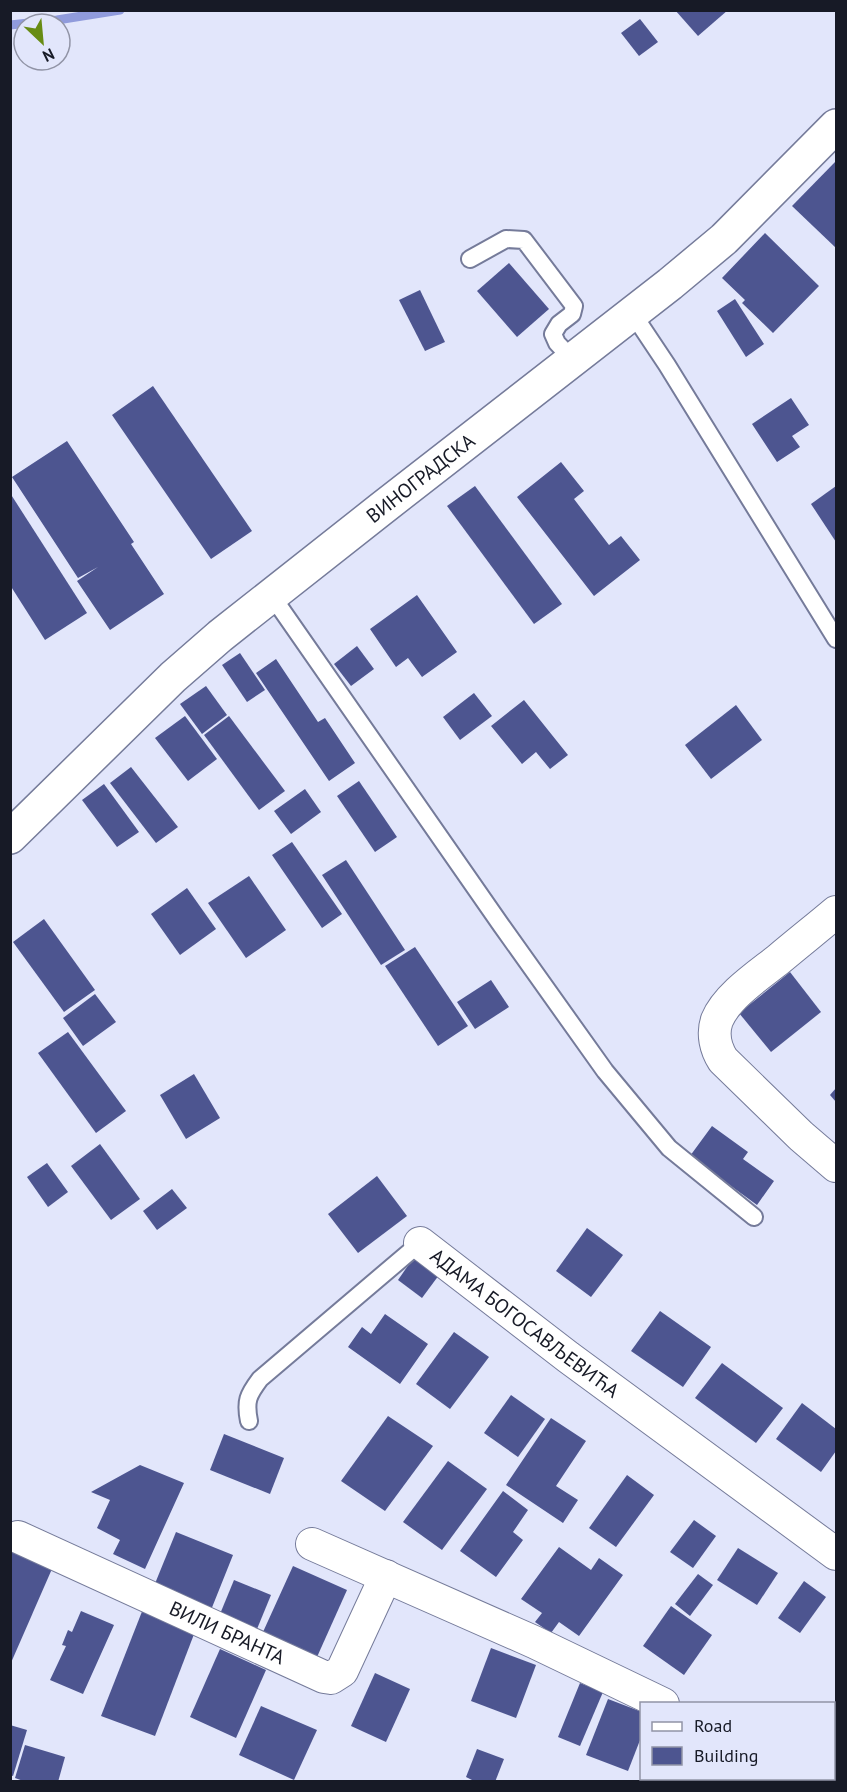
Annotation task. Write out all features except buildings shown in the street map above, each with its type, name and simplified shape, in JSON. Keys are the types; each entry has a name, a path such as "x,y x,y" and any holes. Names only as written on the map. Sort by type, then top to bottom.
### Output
{"street":[{"name":"ВИНОГРАДСКА","path":"10,837 173,677 220,636 633,314 724,239 837,126"},
{"path":"837,912 748,983 731,1000 717,1020 714,1031 718,1053 723,1060 801,1136 837,1166"},
{"name":"АДАМА БОГОСАВЉЕВИЋА","path":"420,1243 568,1357 837,1554"},
{"name":"ВИЛИ БРАНТА","path":"18,1537 316,1674 331,1678 342,1671 386,1576"},
{"path":"312,1544 534,1642 659,1702"}],"lane":[{"path":"470,259 506,239 524,240 574,306 572,314 559,324 553,334 557,343 573,360"},
{"path":"633,314 674,375 837,639"},
{"path":"272,596 605,1071 669,1148 754,1217"},
{"name":"АДАМА БОГОСАВЉЕВИЋА","path":"249,1421 246,1407 249,1393 260,1379 420,1243"}],"waterway":[{"path":"10,25 120,10"}]}
